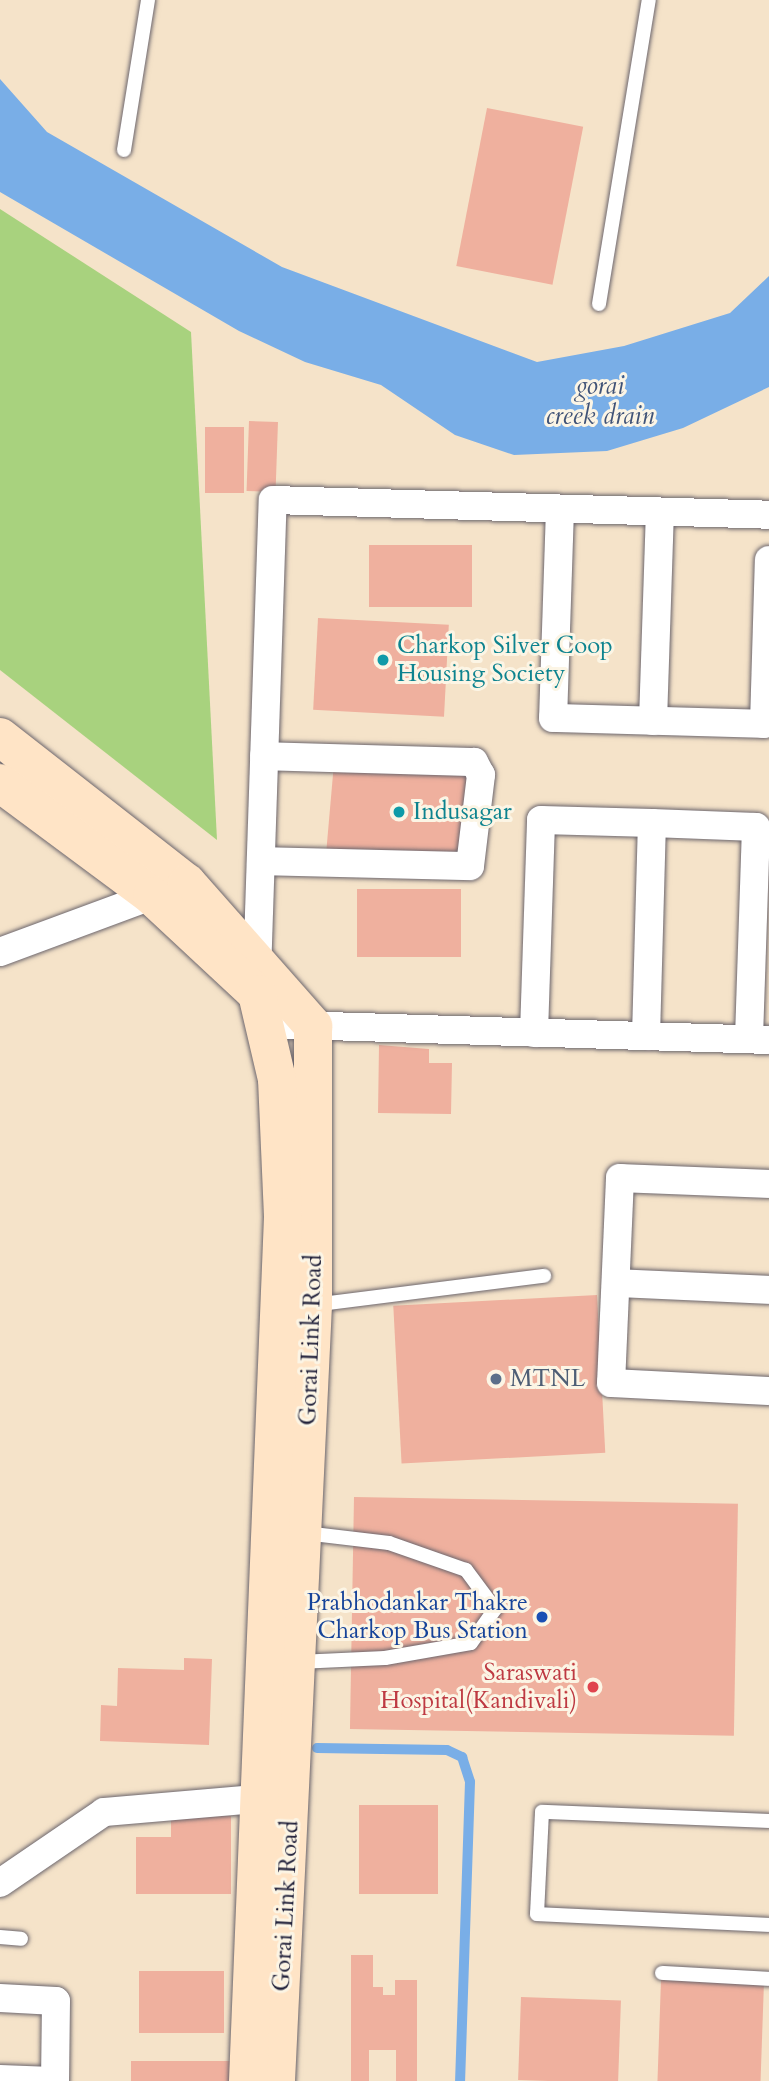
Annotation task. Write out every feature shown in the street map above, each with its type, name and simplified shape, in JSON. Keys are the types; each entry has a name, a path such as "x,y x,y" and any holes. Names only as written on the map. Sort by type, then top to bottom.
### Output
{"main road":[{"name":"Gorai Link Road","path":"0,737 187,883 260,992 277,1079 283,1217 286,1533 280,1663 256,1796 248,2081"},
{"name":"Gorai Link Road","path":"0,783 152,896 260,992 313,1026 318,1127 313,1305 286,1533"},
{"name":"Gorai Link Road","path":"276,2081 293,1797 280,1663"}],"street":[{"path":"534,1033 541,820 756,827 759,1040 646,1036 534,1033 313,1026 260,992 261,861 273,500 769,515"},
{"path":"559,509 553,718 764,724 769,560"},
{"path":"653,721 660,512"},
{"path":"261,861 470,866 481,775 474,762 264,756"},
{"path":"646,1036 652,823"},
{"path":"0,952 187,883"},
{"path":"769,1184 620,1178 611,1383 769,1391"},
{"path":"616,1283 769,1290"},
{"path":"0,1883 104,1812 256,1796 293,1797"},
{"path":"0,1998 56,2001 54,2081 0,2079"}],"lane":[{"path":"124,150 148,0"},
{"path":"599,304 649,0"},
{"path":"313,1305 544,1276"},
{"path":"280,1663 385,1658 471,1643 495,1609 466,1570 389,1543 286,1533"},
{"path":"769,1821 542,1812 537,1914 769,1924"},
{"path":"0,1937 20,1939"},
{"path":"662,1973 769,1979"}],"green space":[{"path":"0,209 191,332 217,840 0,670"}],"water":[{"name":"gorai creek drain","path":"0,79 47,132 282,267 537,362 624,346 730,313 769,276 769,387 683,428 607,451 514,455 455,435 381,385 305,362 239,331 0,192"}],"building":[{"path":"487,108 583,127 552,285 456,266"},
{"path":"249,421 278,422 276,492 247,491"},
{"path":"205,427 244,427 244,493 205,493"},
{"path":"369,545 472,545 472,607 369,607"},
{"name":"Charkop Silver Coop Housing Society","path":"318,618 449,625 444,717 313,710"},
{"name":"Indusagar","path":"334,763 470,775 463,862 326,850"},
{"path":"357,889 461,889 461,957 357,957"},
{"path":"379,1045 429,1049 429,1063 452,1063 451,1114 378,1113"},
{"name":"MTNL","path":"597,1295 605,1453 402,1463 393,1306"},
{"name":"Prabhodankar Thakre Charkop Bus Station","path":"354,1497 738,1504 734,1736 350,1729"},
{"path":"184,1658 212,1659 209,1745 100,1741 101,1705 117,1706 118,1668 184,1670"},
{"path":"359,1805 438,1805 438,1894 359,1894"},
{"path":"171,1816 231,1816 231,1894 136,1894 136,1837 171,1837"},
{"path":"351,1955 373,1955 373,1987 383,1987 383,1995 395,1995 395,1980 417,1980 417,2081 396,2081 396,2050 369,2050 369,2081 351,2081"},
{"path":"139,1971 224,1971 224,2033 139,2033"},
{"path":"661,1980 764,1984 761,2081 657,2081"},
{"path":"521,1997 621,2000 618,2081 518,2080"},
{"path":"131,2061 230,2061 230,2081 131,2081"}],"waterway":[{"path":"317,1748 447,1750 462,1757 470,1782 460,2081"}],"place":[{"name":"Charkop Silver Coop Housing Society","path":"383,660"},
{"name":"Indusagar","path":"399,812"},
{"name":"MTNL","path":"496,1379"},
{"name":"Prabhodankar Thakre Charkop Bus Station","path":"542,1617"},
{"name":"Saraswati Hospital(Kandivali)","path":"593,1687"}]}
